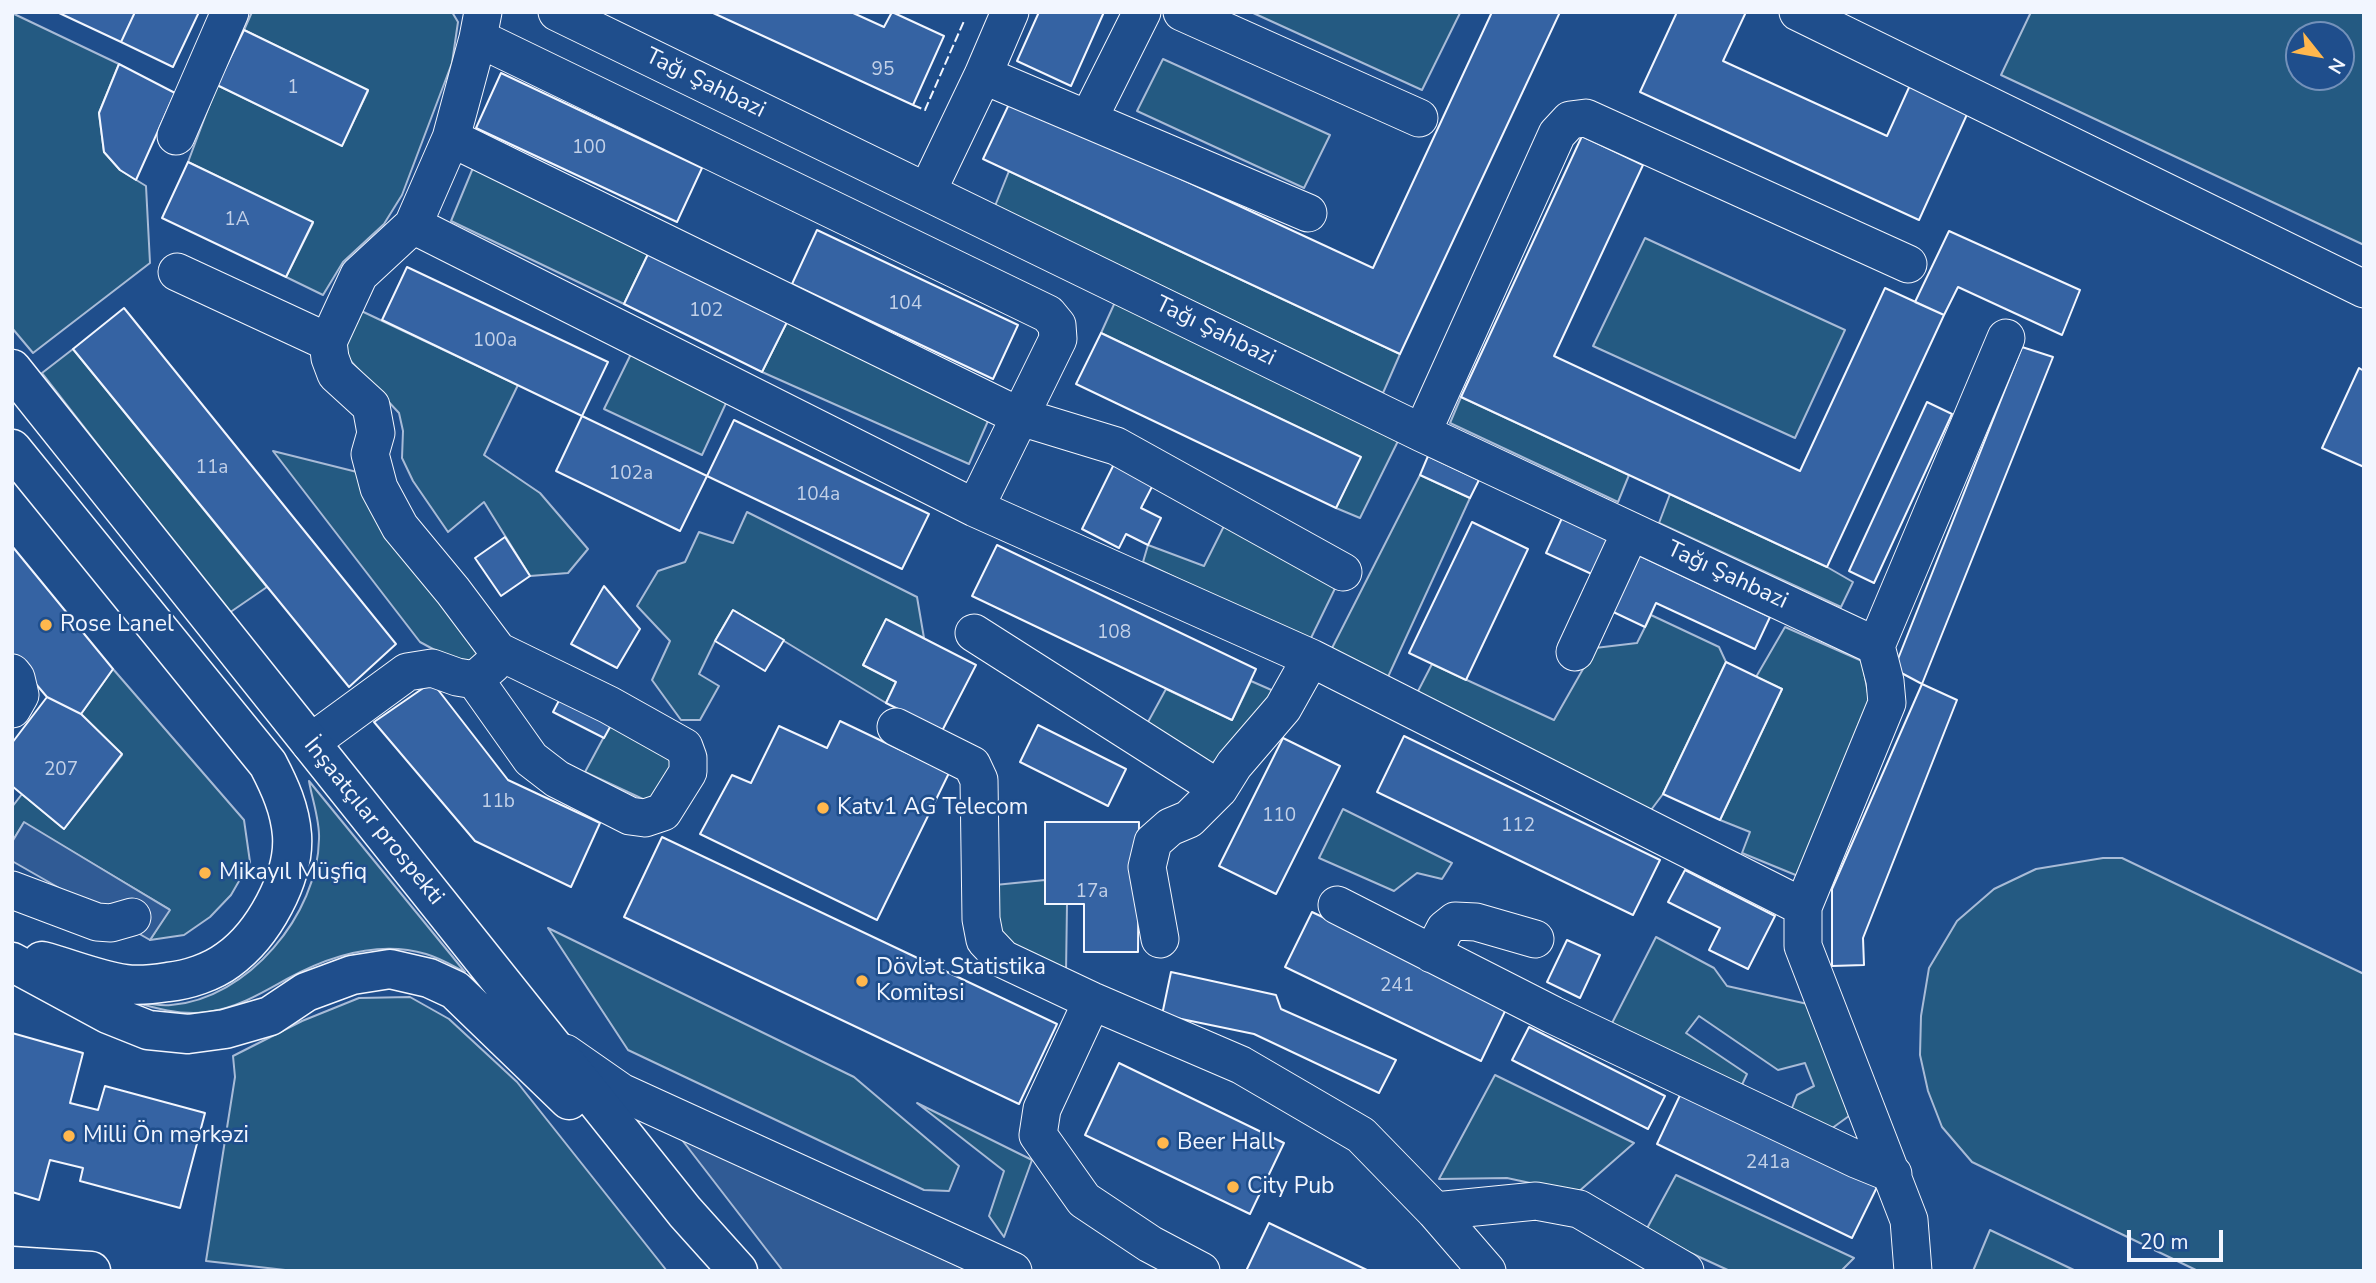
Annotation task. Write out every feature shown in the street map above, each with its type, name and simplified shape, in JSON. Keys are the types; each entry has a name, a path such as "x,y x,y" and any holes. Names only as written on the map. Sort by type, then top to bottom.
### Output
{"main road":[{"name":"İnşaatçılar prospekti","path":"12,369 685,1212 738,1271"},
{"name":"İnşaatçılar prospekti","path":"12,449 268,764 289,811 292,836 290,867 274,905 254,934 229,960 202,974 171,982 127,985 12,952"},
{"path":"12,962 108,1014 148,1030 188,1034 225,1029 270,1016 306,992 352,975 390,969 429,978 455,990 685,1212 719,1271"},
{"path":"12,1266 91,1271"}],"street":[{"path":"176,136 230,12"},
{"name":"Tağı Şahbazi","path":"557,12 1422,433 1876,646"},
{"path":"1088,118 1142,12"},
{"path":"1182,12 1419,118"},
{"path":"1798,12 2364,289"},
{"path":"927,192 983,75 998,16"},
{"path":"310,743 407,672 432,668 475,680 531,759 557,779 630,816 645,818 663,812 688,772 688,758 684,747 610,705 498,651 400,527 379,488 370,454 376,433 371,405 336,374 328,342 359,275 413,225 451,138 481,25 1048,314 1057,325 1058,339 975,508"},
{"path":"983,75 1308,213"},
{"path":"1422,433 1557,134 1570,120 1586,118 1908,264"},
{"path":"451,138 1021,417 1116,446 1343,572"},
{"path":"413,225 975,508 1311,659 1803,906"},
{"path":"177,272 328,342"},
{"path":"1913,1271 1909,1220 1803,946 1803,906 1887,703 1885,681 1876,646 2006,338"},
{"path":"1575,652 1631,531"},
{"path":"974,632 1219,789"},
{"path":"475,680 493,664 498,651"},
{"path":"1160,939 1147,867 1153,842 1170,827 1189,818 1219,789 1234,765 1283,708 1311,659"},
{"path":"12,673 20,695 12,709"},
{"path":"896,727 972,765 979,780 981,919 985,940 1003,959 1092,1002 1241,1065 1361,1135 1488,1271"},
{"path":"12,890 97,922 111,923 132,918"},
{"path":"1337,905 1553,1015 1856,1160 1893,1174"},
{"path":"1432,954 1445,929 1455,921 1476,922 1535,939"},
{"path":"1092,1002 1042,1109 1038,1135 1084,1200 1150,1244 1201,1271"},
{"path":"547,1039 595,1076 621,1092 1013,1271"},
{"path":"1434,1211 1536,1201 1579,1209 1685,1271"}],"shaded area":[{"path":"252,12 452,12 458,22 452,63 402,195 384,224 343,262 323,295 286,277 313,223 188,162 217,85 342,145 368,91 244,30"},
{"path":"1251,12 1460,12 1460,13 1422,90"},
{"path":"2031,12 2364,12 2364,245 2001,75"},
{"path":"12,13 119,64 99,113 104,152 120,170 146,186 150,263 33,353 12,328"},
{"path":"1163,59 1330,135 1304,188 1137,111"},
{"path":"475,163 650,250 624,304 451,221"},
{"path":"1009,171 1400,354 1383,393 995,206"},
{"path":"1645,238 1845,330 1795,438 1593,346"},
{"path":"1116,300 1400,437 1360,518 1336,508 1360,457 1101,333"},
{"path":"355,308 518,385 484,455 540,493 588,549 568,573 530,576 484,502 448,532 413,481 402,458 403,431 399,413 345,355 345,338"},
{"path":"789,318 988,421 969,464 762,372"},
{"path":"73,349 267,587 229,613 42,373"},
{"path":"631,354 727,401 702,455 604,409"},
{"path":"1461,397 1629,475 1618,502 1450,423"},
{"path":"273,451 361,473 501,644 468,668 420,642"},
{"path":"1420,475 1470,498 1387,679 1331,650"},
{"path":"1670,494 1827,567 1853,582 1841,607 1659,523"},
{"path":"747,512 917,597 924,638 886,620 863,665 896,682 886,703 733,610 699,674 719,686 700,720 681,720 652,680 670,641 637,606 658,571 685,562 699,532 733,543"},
{"path":"1228,518 1343,572 1309,642 1143,562 1148,545 1204,566"},
{"path":"1651,615 1719,647 1726,662 1663,794 1651,810 1415,697 1432,664 1554,720 1595,648 1637,643"},
{"path":"1785,627 1862,661 1870,704 1798,876 1742,853 1750,832 1720,820 1782,689 1756,677"},
{"path":"113,669 244,820 250,862 231,895 210,917 184,935 150,940 169,909 24,823 12,842 12,807 22,794 64,829 122,755 81,714"},
{"path":"1251,681 1276,692 1252,726 1203,772 1142,733 1166,689 1232,720"},
{"path":"620,707 684,759 660,807 585,772"},
{"path":"309,781 465,972 426,954 408,950 372,950 320,963 249,999 219,1010 176,1012 124,999 153,1005 171,1005 199,999 226,987 251,970 274,948 292,923 306,896 316,867 319,832"},
{"path":"1343,809 1452,863 1442,879 1417,873 1394,891 1319,858"},
{"path":"24,822 170,910 150,940 12,861 12,842"},
{"path":"2103,858 2122,858 2364,974 2364,1271 2198,1271 1972,1162 1942,1127 1928,1091 1920,1055 1921,1016 1929,968 1957,921 1994,889 2036,869"},
{"path":"1045,880 1045,904 1067,904 1066,973 1008,948 991,923 995,885"},
{"path":"548,928 854,1077 959,1166 949,1191 924,1190 628,1050"},
{"path":"1656,937 1714,968 1727,986 1812,1005 1849,1116 1824,1134 1790,1113 1797,1095 1814,1086 1805,1063 1778,1070 1699,1016 1686,1033 1747,1074 1740,1089 1610,1027"},
{"path":"410,997 449,1019 517,1082 667,1271 294,1271 206,1261 235,1077 233,1056 302,1021 359,998"},
{"path":"1495,1075 1634,1143 1577,1193 1507,1178 1439,1179"},
{"path":"917,1103 1032,1160 1004,1237 989,1216 1004,1171"},
{"path":"679,1136 969,1271 783,1271"},
{"path":"1676,1175 1854,1258 1841,1271 1730,1271 1645,1232"},
{"path":"1990,1230 2076,1271 1973,1271"}],"building":[{"path":"57,12 135,12 121,42"},
{"path":"135,12 199,12 173,67 121,42"},
{"path":"711,12 851,12 884,27 892,12 944,36 913,105"},
{"path":"1039,12 1104,12 1071,86 1017,61"},
{"path":"1492,12 1560,12 1400,354 983,159 1011,100 1373,268"},
{"path":"1677,12 1746,12 1723,61 1887,136 1911,83 1969,110 1919,220 1640,92"},
{"path":"244,30 368,90 342,146 217,85"},
{"path":"119,64 175,93 136,180 120,170 104,152 99,113"},
{"path":"501,73 702,168 677,222 476,128"},
{"path":"1582,136 1643,165 1554,356 1800,471 1885,288 1944,315 1827,567 1461,397"},
{"path":"188,162 313,222 286,277 162,218"},
{"path":"817,230 1018,325 993,379 792,284"},
{"path":"1949,231 2080,290 2062,335 1958,287 1944,315 1915,302"},
{"path":"650,250 789,318 762,372 624,304"},
{"path":"407,267 608,362 582,416 382,320"},
{"path":"124,308 396,644 349,687 73,349"},
{"path":"1101,333 1361,457 1336,508 1076,384"},
{"path":"2022,347 2053,357 1922,684 1894,669"},
{"path":"2359,368 2364,371 2364,467 2322,448"},
{"path":"1927,402 1952,414 1874,583 1849,571"},
{"path":"582,416 707,476 680,531 556,471"},
{"path":"734,420 929,514 902,569 707,476"},
{"path":"1428,456 1479,480 1470,498 1420,475"},
{"path":"1117,458 1157,477 1141,508 1161,518 1148,545 1126,534 1119,548 1082,529"},
{"path":"1562,518 1612,541 1596,576 1546,553"},
{"path":"1472,522 1528,549 1466,680 1409,653"},
{"path":"505,537 530,576 501,596 475,558"},
{"path":"997,545 1256,669 1232,720 972,596"},
{"path":"12,546 113,669 81,714 47,697 12,656"},
{"path":"1634,553 1770,617 1755,649 1656,603 1645,627 1607,609"},
{"path":"604,586 640,629 617,668 571,644"},
{"path":"733,610 784,640 765,671 715,641"},
{"path":"886,619 976,665 942,731 886,703 896,682 863,665"},
{"path":"1726,662 1782,689 1720,820 1663,794"},
{"path":"432,682 508,780 600,823 571,887 475,841 374,722"},
{"path":"1922,684 1957,700 1863,938 1864,965 1832,966 1832,889"},
{"path":"564,691 615,718 604,738 553,712"},
{"path":"47,697 81,714 122,754 64,829 12,786 12,743"},
{"name":"Katv1 AG Telecom","path":"840,721 949,773 877,920 700,834 732,775 751,783 779,726 827,748"},
{"path":"1038,725 1126,769 1108,806 1020,762"},
{"path":"1404,736 1660,860 1633,915 1377,792"},
{"path":"1283,738 1340,766 1276,894 1219,866"},
{"path":"1045,822 1139,822 1138,952 1084,952 1084,904 1045,904"},
{"name":"Dövlət Statistika Komitəsi","path":"662,837 1057,1024 1019,1104 624,917"},
{"path":"1685,870 1775,916 1748,969 1709,950 1720,928 1668,902"},
{"path":"1312,912 1508,1005 1481,1061 1285,967"},
{"path":"1567,940 1600,955 1580,998 1547,982"},
{"path":"1171,972 1276,995 1281,1009 1396,1060 1379,1093 1254,1034 1162,1015"},
{"path":"1529,1027 1665,1096 1648,1129 1512,1060"},
{"path":"12,1033 83,1053 70,1103 98,1110 105,1086 205,1113 180,1208 80,1181 83,1168 50,1160 39,1200 12,1192"},
{"path":"1119,1063 1284,1143 1250,1214 1085,1135"},
{"path":"1683,1089 1879,1183 1852,1238 1657,1144"},
{"path":"1269,1223 1369,1271 1246,1271"}],"fence":[{"path":"913,105 925,110 964,21"}],"place":[{"name":"Rose Lanel","path":"46,625"},
{"name":"Katv1 AG Telecom","path":"823,808"},
{"name":"Mikayıl Müşfiq","path":"205,873"},
{"name":"Dövlət Statistika Komitəsi","path":"862,981"},
{"name":"Milli Ön mərkəzi","path":"69,1136"},
{"name":"Beer Hall","path":"1163,1143"},
{"name":"City Pub","path":"1233,1187"}]}
